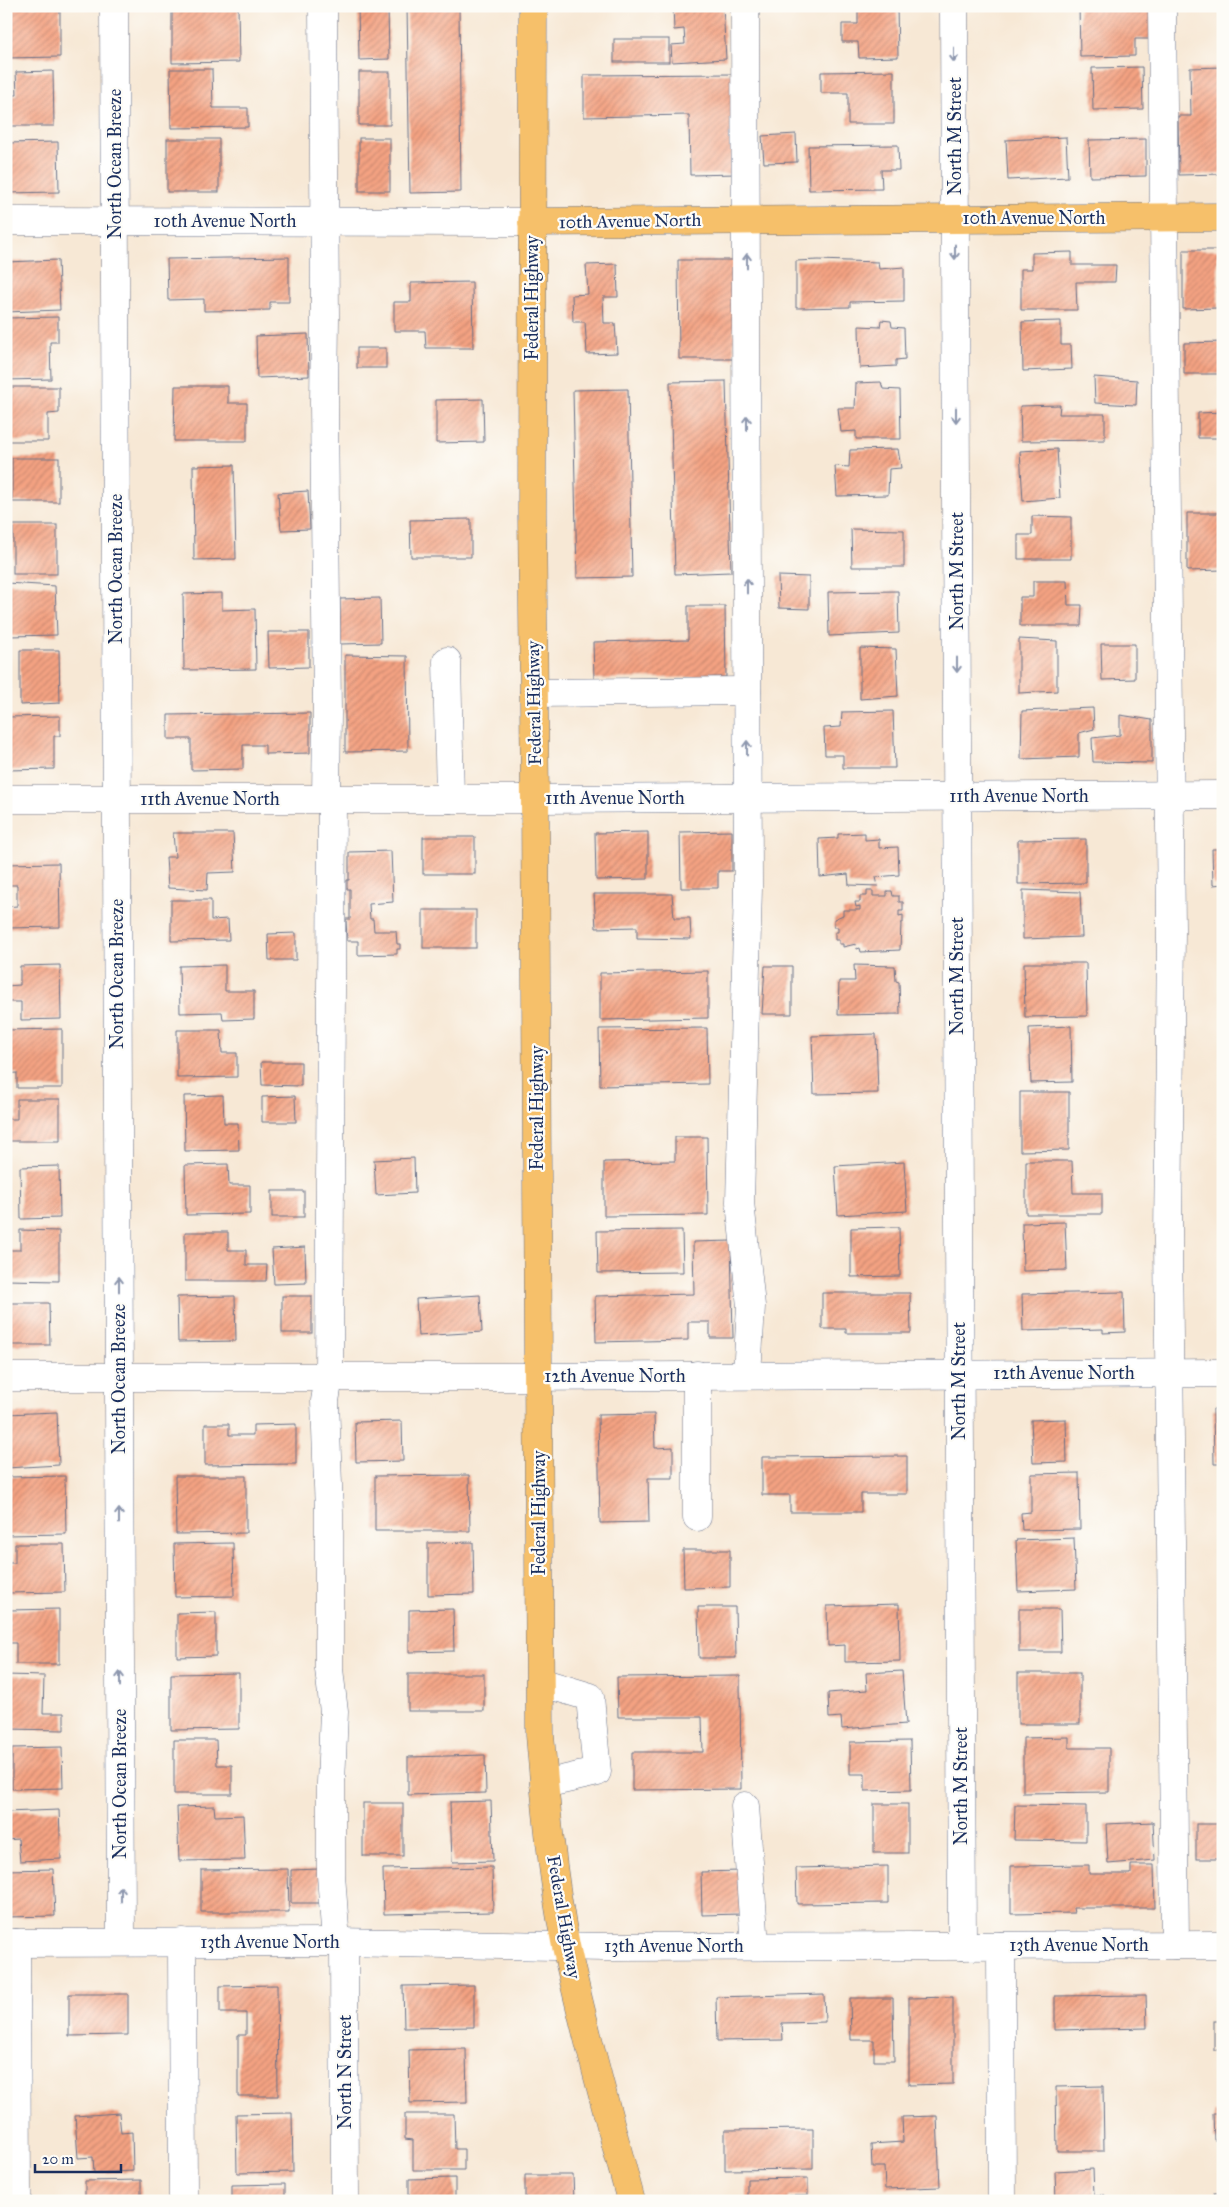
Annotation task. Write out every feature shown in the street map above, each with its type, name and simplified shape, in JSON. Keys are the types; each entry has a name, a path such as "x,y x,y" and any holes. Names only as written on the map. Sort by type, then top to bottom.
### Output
{"main road":[{"name":"Federal Highway","path":"533,6 532,514 536,799 540,1735 555,1877 566,1946 631,2201"},
{"name":"10th Avenue North","path":"532,222 1223,217"}],"street":[{"name":"North Ocean Breeze","path":"114,6 121,1942"},
{"name":"North N Street","path":"323,6 328,799 329,1377 325,1401 330,1513 329,1669 334,1712 331,1783 331,1875 340,1942 345,2201"},
{"path":"745,6 748,887 740,1202 751,1306 747,1375"},
{"name":"North M Street","path":"954,6 962,1946"},
{"path":"1162,6 1170,795 1169,1373 1175,1945"},
{"name":"10th Avenue North","path":"6,221 532,222"},
{"path":"447,661 450,799"},
{"path":"534,693 747,691"},
{"name":"11th Avenue North","path":"6,799 536,799 1223,794"},
{"name":"12th Avenue North","path":"6,1377 538,1377 1223,1373"},
{"path":"697,1376 697,1517"},
{"path":"540,1682 590,1697 597,1772 544,1784"},
{"path":"745,1806 755,1946"},
{"path":"182,1942 183,2201"},
{"name":"13th Avenue North","path":"11,1943 340,1942 566,1946 1223,1945"},
{"path":"11,1943 17,2201"},
{"path":"1001,1946 1002,2201"}],"building":[{"path":"60,6 60,57 6,58 6,7"},
{"path":"172,6 238,6 239,62 172,63"},
{"path":"358,6 388,6 389,59 359,60"},
{"path":"407,6 459,6 461,192 410,193"},
{"path":"673,6 723,6 726,59 672,62 671,45 685,44 684,29 674,30"},
{"path":"858,6 897,6 898,57 859,58 858,42 842,42 842,24 858,24"},
{"path":"1079,6 1155,6 1155,39 1135,39 1135,56 1080,57"},
{"path":"614,39 669,39 669,62 614,62"},
{"path":"1142,67 1143,109 1093,110 1092,68"},
{"path":"1223,67 1223,174 1179,175 1178,116 1191,116 1190,68"},
{"path":"170,69 212,69 213,108 248,108 248,127 171,128"},
{"path":"53,71 54,126 6,126 6,95 17,95 16,72"},
{"path":"894,71 894,124 848,124 848,93 821,93 821,72"},
{"path":"359,72 390,72 390,125 359,125"},
{"path":"735,74 737,174 690,175 689,115 584,117 584,75"},
{"path":"796,134 797,162 764,163 762,136"},
{"path":"1066,137 1068,177 1008,180 1006,140"},
{"path":"359,138 390,138 390,191 359,191"},
{"path":"167,139 219,139 219,192 167,192"},
{"path":"1146,139 1146,176 1090,177 1089,140"},
{"path":"58,142 59,192 6,193 6,143"},
{"path":"898,145 899,170 881,170 882,189 809,190 808,146"},
{"path":"1183,250 1218,250 1218,308 1183,309"},
{"path":"1072,252 1072,265 1116,265 1115,282 1076,282 1077,310 1021,310 1021,269 1032,269 1032,253"},
{"path":"289,257 289,302 270,302 270,310 204,311 204,299 168,300 167,259"},
{"path":"58,260 60,310 6,312 6,262"},
{"path":"678,260 734,260 734,359 679,359"},
{"path":"796,261 878,262 879,269 904,267 904,301 850,302 850,307 796,308"},
{"path":"617,264 618,297 603,297 604,323 615,323 617,353 587,354 585,322 573,322 572,295 588,294 586,265"},
{"path":"472,282 473,348 426,348 425,331 394,331 394,302 411,302 411,283"},
{"path":"58,317 58,342 50,342 51,379 6,380 6,318"},
{"path":"881,320 891,321 892,327 904,328 905,359 896,360 896,366 860,368 859,326 880,327"},
{"path":"1061,321 1061,345 1071,345 1072,369 1023,371 1022,322"},
{"path":"308,334 309,376 257,378 256,336"},
{"path":"1223,342 1223,374 1184,374 1184,343"},
{"path":"357,348 386,348 386,368 357,368"},
{"path":"1094,377 1137,380 1136,405 1095,403"},
{"path":"726,381 731,572 675,574 670,382"},
{"path":"881,382 883,389 900,390 901,439 856,439 856,431 841,432 838,408 855,408 856,383"},
{"path":"175,386 228,386 228,403 247,403 247,441 174,441"},
{"path":"6,387 59,387 59,413 48,414 48,441 6,441"},
{"path":"628,389 632,577 577,578 573,390"},
{"path":"483,399 484,442 436,443 436,400"},
{"path":"1060,405 1059,414 1105,414 1105,440 1021,441 1020,406"},
{"path":"1223,412 1223,438 1198,438 1198,413"},
{"path":"898,449 901,468 889,469 888,495 837,496 835,466 849,467 850,450"},
{"path":"1057,449 1060,498 1023,501 1020,451"},
{"path":"12,458 59,458 59,502 12,502"},
{"path":"234,465 236,559 194,560 193,466"},
{"path":"308,491 310,529 281,530 278,493"},
{"path":"1187,513 1223,513 1223,570 1187,571"},
{"path":"1032,516 1071,517 1071,559 1018,559 1018,535 1032,535"},
{"path":"471,519 471,557 411,557 410,520"},
{"path":"13,525 57,525 57,574 13,574"},
{"path":"851,529 904,530 904,567 852,567"},
{"path":"778,576 809,577 809,609 779,608"},
{"path":"1033,581 1067,581 1068,605 1082,605 1081,626 1020,626 1020,597 1033,597"},
{"path":"6,583 55,586 57,635 9,636"},
{"path":"898,591 899,633 829,636 828,592"},
{"path":"222,593 222,610 255,609 256,669 184,670 183,594"},
{"path":"380,598 381,643 340,644 340,599"},
{"path":"688,606 725,606 726,677 594,679 593,642 688,640"},
{"path":"268,632 309,632 309,667 269,668"},
{"path":"1019,639 1057,641 1057,691 1019,693"},
{"path":"1101,644 1135,644 1135,679 1102,680"},
{"path":"860,648 896,649 898,696 860,699"},
{"path":"20,650 59,650 60,703 20,705"},
{"path":"345,655 407,656 408,751 345,752"},
{"path":"1093,708 1094,729 1079,733 1079,757 1021,759 1022,711"},
{"path":"893,711 895,768 843,768 843,755 825,755 824,728 841,727 842,712"},
{"path":"310,713 310,753 265,754 265,745 243,745 243,769 191,770 191,739 168,739 168,715"},
{"path":"1120,715 1152,720 1152,763 1093,762 1092,738 1120,735"},
{"path":"60,716 60,736 54,736 54,769 7,770 6,717"},
{"path":"732,831 732,871 718,871 718,888 681,888 680,832"},
{"path":"648,832 648,879 596,880 595,833"},
{"path":"173,833 233,833 235,872 208,873 207,890 168,888 166,857 175,857"},
{"path":"865,833 865,840 879,839 879,848 898,847 899,875 876,877 878,886 849,885 848,874 820,877 819,839 838,838 838,834"},
{"path":"423,837 475,837 475,874 423,874"},
{"path":"1086,839 1086,883 1018,884 1018,840"},
{"path":"1212,849 1223,849 1223,884 1213,885"},
{"path":"391,851 393,902 369,904 370,919 373,919 374,931 396,931 397,944 400,944 400,949 397,949 397,954 358,955 358,941 347,941 346,919 350,919 350,889 347,889 347,880 349,880 349,852"},
{"path":"59,863 60,927 6,928 6,907 17,906 17,885 6,885 6,864"},
{"path":"1023,890 1080,892 1082,937 1023,939"},
{"path":"867,891 873,891 873,896 887,896 887,891 892,891 893,896 899,896 899,902 903,902 903,911 899,911 899,916 903,915 900,950 861,952 860,948 857,949 856,944 843,947 843,944 839,944 839,940 835,940 835,932 838,932 838,927 834,927 834,919 843,915 843,910 860,910 860,906 856,907 855,902 860,902 860,896 867,896"},
{"path":"594,894 672,894 674,918 690,918 691,939 637,938 637,927 596,928"},
{"path":"171,900 211,900 211,920 228,919 229,940 171,941"},
{"path":"423,910 476,910 476,948 423,948"},
{"path":"296,933 296,960 269,960 268,934"},
{"path":"1024,963 1086,963 1087,1016 1025,1017"},
{"path":"60,965 61,1019 21,1020 21,1002 6,1002 6,986 20,985 20,966"},
{"path":"225,965 225,991 254,991 254,1019 223,1020 222,1012 180,1013 179,966"},
{"path":"854,965 895,966 896,981 899,982 900,1014 838,1015 839,981 855,981"},
{"path":"765,966 792,966 792,1014 762,1014"},
{"path":"708,971 708,1018 600,1020 600,973"},
{"path":"1071,1026 1072,1082 1031,1083 1029,1028"},
{"path":"707,1028 708,1084 600,1086 599,1029"},
{"path":"62,1029 62,1088 17,1088 17,1073 6,1074 6,1030"},
{"path":"177,1030 221,1030 222,1053 237,1053 237,1077 177,1078"},
{"path":"876,1034 878,1093 814,1094 812,1036"},
{"path":"261,1062 301,1062 301,1086 262,1085"},
{"path":"1020,1092 1069,1092 1069,1150 1020,1151"},
{"path":"223,1095 224,1123 238,1123 239,1150 185,1151 184,1096"},
{"path":"295,1096 296,1122 262,1122 262,1097"},
{"path":"17,1099 60,1099 60,1141 6,1141 6,1119 17,1119"},
{"path":"675,1137 707,1137 708,1215 604,1216 604,1162 675,1161"},
{"path":"414,1158 415,1193 376,1195 374,1160"},
{"path":"1026,1161 1072,1161 1073,1193 1102,1193 1102,1214 1026,1214"},
{"path":"904,1162 907,1211 838,1215 835,1166"},
{"path":"228,1164 229,1185 250,1185 250,1214 186,1215 185,1165"},
{"path":"59,1166 60,1218 21,1219 20,1167"},
{"path":"272,1191 304,1191 304,1217 272,1217"},
{"path":"1065,1222 1067,1270 1023,1271 1022,1223"},
{"path":"899,1227 900,1276 851,1277 851,1228"},
{"path":"20,1230 59,1231 59,1281 6,1280 6,1250 20,1250"},
{"path":"682,1230 683,1272 598,1273 597,1231"},
{"path":"185,1232 228,1232 228,1250 246,1250 246,1265 267,1265 266,1281 185,1281"},
{"path":"731,1241 733,1338 710,1338 710,1322 688,1322 688,1340 596,1342 595,1296 694,1294 693,1242"},
{"path":"305,1247 306,1283 274,1284 272,1249"},
{"path":"1124,1292 1125,1332 1103,1333 1103,1329 1023,1331 1022,1294"},
{"path":"822,1293 910,1293 911,1333 846,1333 846,1329 822,1329"},
{"path":"480,1295 482,1332 418,1336 416,1299"},
{"path":"235,1296 236,1341 178,1342 177,1297"},
{"path":"282,1296 312,1296 312,1333 282,1333"},
{"path":"6,1303 49,1303 50,1345 6,1345"},
{"path":"1223,1408 1223,1464 1214,1464 1213,1409"},
{"path":"57,1412 59,1465 6,1468 6,1414"},
{"path":"654,1414 655,1448 673,1447 673,1478 648,1478 649,1522 600,1523 598,1415"},
{"path":"1066,1419 1067,1462 1033,1463 1031,1420"},
{"path":"402,1421 403,1461 356,1462 355,1422"},
{"path":"205,1424 229,1424 229,1435 253,1435 253,1425 296,1424 296,1464 205,1465"},
{"path":"907,1456 907,1494 861,1494 861,1512 790,1512 790,1495 762,1495 762,1457"},
{"path":"1079,1473 1080,1529 1022,1530 1021,1513 1031,1512 1031,1474"},
{"path":"469,1475 470,1531 375,1531 375,1476"},
{"path":"65,1476 66,1534 6,1535 6,1477"},
{"path":"175,1476 246,1476 246,1533 176,1534"},
{"path":"1074,1538 1076,1589 1018,1591 1016,1540"},
{"path":"473,1542 474,1594 428,1595 428,1543"},
{"path":"233,1543 234,1596 175,1597 174,1544"},
{"path":"15,1544 64,1544 65,1592 6,1593 6,1563 15,1563"},
{"path":"683,1550 730,1550 730,1587 684,1588"},
{"path":"899,1604 900,1661 845,1662 845,1645 828,1646 827,1606"},
{"path":"698,1607 735,1607 736,1658 699,1658"},
{"path":"59,1609 59,1664 16,1664 16,1643 9,1643 9,1610"},
{"path":"453,1609 454,1651 409,1652 409,1610"},
{"path":"1019,1609 1060,1609 1061,1652 1019,1652"},
{"path":"216,1612 216,1656 177,1657 177,1613"},
{"path":"902,1671 906,1724 842,1729 841,1717 829,1718 828,1693 867,1690 866,1673"},
{"path":"239,1673 239,1729 171,1730 171,1674"},
{"path":"1018,1673 1080,1673 1080,1724 1018,1724"},
{"path":"408,1674 484,1674 484,1711 408,1711"},
{"path":"6,1675 44,1676 43,1713 64,1713 64,1730 6,1729"},
{"path":"740,1676 741,1789 632,1790 632,1752 703,1752 702,1717 618,1717 617,1677"},
{"path":"1069,1737 1069,1748 1109,1748 1109,1792 1023,1793 1023,1738"},
{"path":"174,1740 216,1740 217,1765 232,1765 232,1794 174,1794"},
{"path":"910,1741 911,1790 865,1791 865,1774 850,1774 850,1742"},
{"path":"62,1747 63,1788 12,1789 12,1748"},
{"path":"485,1755 486,1793 408,1795 408,1757"},
{"path":"491,1801 493,1861 452,1862 450,1802"},
{"path":"363,1803 403,1803 403,1856 363,1856"},
{"path":"874,1804 908,1804 908,1853 874,1853"},
{"path":"1015,1805 1086,1806 1086,1841 1014,1840"},
{"path":"214,1806 215,1816 243,1815 245,1860 179,1861 177,1807"},
{"path":"59,1810 61,1859 20,1861 18,1839 6,1840 6,1812"},
{"path":"1153,1822 1155,1860 1108,1864 1106,1824"},
{"path":"1196,1824 1223,1824 1223,1859 1196,1859"},
{"path":"1089,1865 1089,1874 1131,1874 1131,1865 1154,1865 1155,1908 1073,1908 1074,1913 1011,1914 1011,1866"},
{"path":"888,1866 888,1903 797,1904 796,1868"},
{"path":"492,1867 493,1912 384,1914 383,1869"},
{"path":"53,1869 55,1916 6,1917 6,1870"},
{"path":"288,1869 289,1912 201,1912 201,1870"},
{"path":"320,1869 320,1903 291,1903 291,1870"},
{"path":"740,1871 741,1914 702,1915 701,1872"},
{"path":"277,1985 278,2096 238,2096 238,2035 246,2035 246,2013 220,2013 220,1986"},
{"path":"474,1985 474,2027 404,2028 403,1986"},
{"path":"69,1994 128,1994 128,2035 69,2036"},
{"path":"824,1994 825,2022 782,2023 783,2040 717,2041 716,1997"},
{"path":"1146,1995 1147,2028 1055,2030 1055,1996"},
{"path":"953,1997 953,2084 909,2085 909,1998"},
{"path":"850,1998 893,1998 894,2061 874,2061 874,2040 851,2040"},
{"path":"1214,2021 1223,2021 1223,2050 1214,2050"},
{"path":"466,2049 467,2102 410,2103 409,2050"},
{"path":"1103,2086 1104,2151 1057,2151 1056,2087"},
{"path":"119,2113 121,2133 132,2132 133,2171 94,2173 93,2157 78,2158 75,2116"},
{"path":"292,2113 293,2172 237,2173 236,2114"},
{"path":"1213,2113 1223,2113 1223,2140 1214,2140"},
{"path":"405,2114 454,2114 455,2149 464,2149 464,2170 413,2170 413,2140 405,2139"},
{"path":"937,2116 940,2187 885,2189 884,2167 872,2167 871,2144 903,2142 902,2117"},
{"path":"813,2129 813,2169 725,2170 725,2130"},
{"path":"1093,2169 1094,2195 1105,2195 1105,2201 1056,2201 1055,2171"},
{"path":"525,2175 573,2175 574,2201 525,2201"},
{"path":"455,2178 455,2201 409,2201 409,2179"},
{"path":"808,2178 808,2196 788,2196 788,2201 729,2201 729,2199 747,2199 747,2179"},
{"path":"141,2180 141,2201 85,2201 85,2181"},
{"path":"285,2184 285,2201 232,2201 232,2185"},
{"path":"1214,2193 1223,2193 1223,2201 1214,2201"}]}
